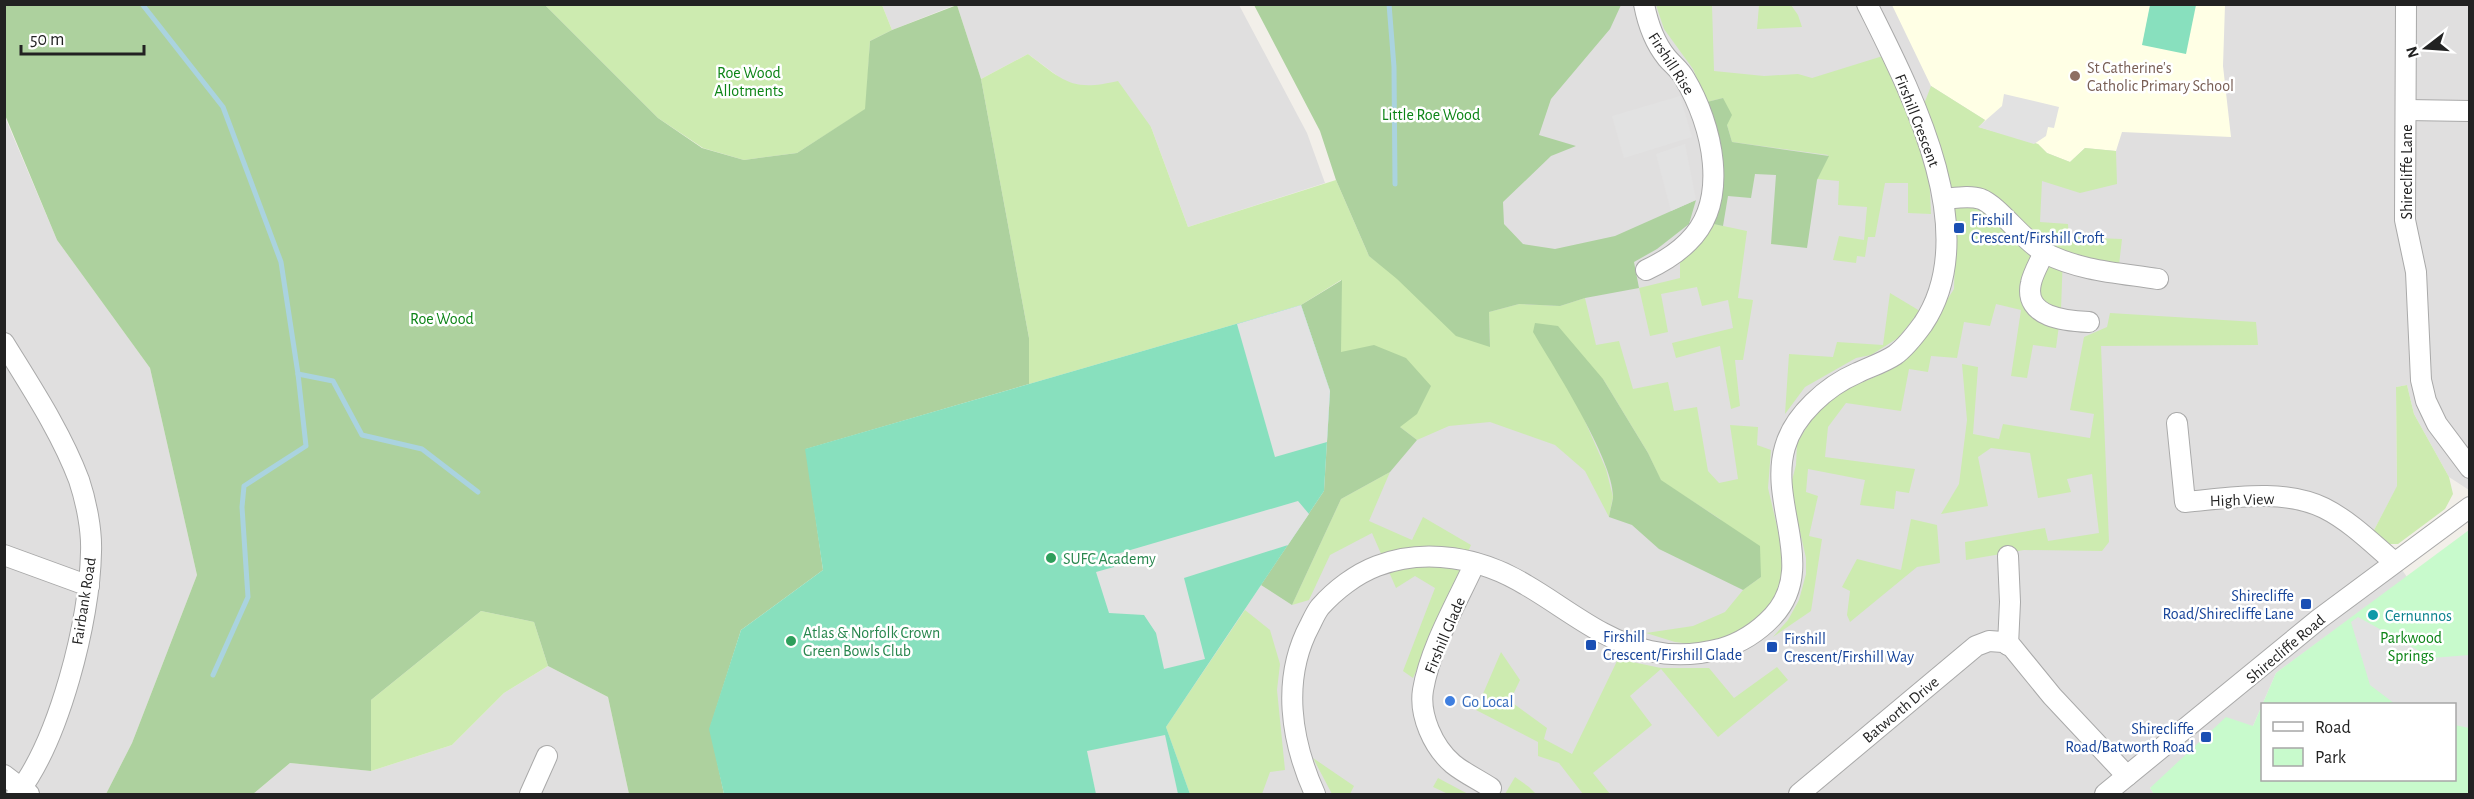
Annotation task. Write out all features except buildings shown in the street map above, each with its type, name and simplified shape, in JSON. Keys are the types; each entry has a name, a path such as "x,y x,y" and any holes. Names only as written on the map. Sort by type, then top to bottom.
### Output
{"street":[{"name":"Firshill Rise","path":"1644,4 1648,24 1656,44 1684,77 1695,97 1709,144 1713,174 1711,200 1703,221 1690,241 1672,256 1646,270"},
{"name":"Firshill Crescent","path":"1315,795 1305,772 1294,735 1293,675 1298,651 1318,608 1366,570 1386,562 1430,556 1476,563 1503,572 1595,629 1647,651 1665,654 1694,653 1719,649 1741,642 1761,629 1778,610 1789,591 1794,570 1780,486 1780,469 1785,443 1801,418 1818,398 1836,384 1896,354 1914,336 1927,318 1937,298 1942,275 1946,245 1944,199 1932,151 1917,112 1868,4"},
{"name":"Shirecliffe Lane","path":"2406,4 2407,110 2404,220 2416,272 2421,380 2426,401 2438,424 2469,468"},
{"path":"2407,110 2469,111"},
{"path":"1944,199 1970,197 1982,199 2023,238 2044,252 2073,265 2158,279"},
{"path":"2044,252 2031,284 2031,294 2035,304 2045,315 2062,321 2089,322"},
{"name":"Fairbank Road","path":"4,343 58,434 79,481 91,550 89,586 80,636 66,688 50,736 23,792"},
{"name":"High View","path":"2176,423 2185,502 2251,496 2280,497 2309,502 2345,520 2394,562"},
{"name":"Shirecliffe Road","path":"2105,795 2319,619 2469,507"},
{"path":"4,555 89,586"},
{"path":"2008,556 2010,602 2008,645 2060,705 2127,776"},
{"name":"Firshill Glade","path":"1476,563 1432,660 1426,678 1423,700 1426,722 1440,750 1453,764 1491,788"},
{"name":"Batworth Drive","path":"1799,795 1976,646 1989,641 2003,642 2008,645"},
{"path":"530,795 547,756"},
{"path":"4,775 23,792"}],"shaded area":[{"path":"882,5 955,5 892,30"},
{"path":"957,5 1239,5 1307,133 1325,183 1188,227 1151,127 1092,87 1067,83 1028,54 981,79"},
{"path":"1606,5 2469,5 2469,490 2449,477 2414,414 2407,385 2396,387 2397,487 2372,534 2384,544 2407,577 2276,673 2261,703 2253,726 2150,788 2154,794 1190,794 1166,727 1324,491 1330,391 1342,280"},
{"name":"St Catherine's Catholic Primary School","path":"1892,5 2225,5 2223,66 2231,137 2122,132 2116,151 2085,148 2070,162 2047,153 2038,144 1978,127 1985,120 1931,86"},
{"path":"2004,94 2059,107 2054,128 2048,127 2046,136 2034,144 1978,127 2002,106"},
{"path":"1680,96 1692,137 1624,158 1612,116"},
{"path":"4,115 57,240 150,368 197,575 132,743 106,794 5,794"},
{"path":"1685,144 1696,200 1671,211 1656,154"},
{"path":"1301,305 1330,391 1327,442 1275,457 1237,324"},
{"path":"1298,501 1309,514 1288,545 1184,578 1205,659 1164,669 1156,633 1144,615 1109,613 1096,572 1114,567 1110,556"},
{"path":"2358,617 2432,658 2469,655 2469,728 2456,725 2456,703 2394,703 2370,685 2351,622"},
{"path":"548,666 608,697 629,794 253,794 290,763 371,771 452,745 504,693"},
{"path":"1165,735 1178,794 1096,794 1087,751"}],"green space":[{"name":"Roe Wood","path":"4,5 545,5 658,118 702,148 744,160 797,153 865,109 870,41 957,5 981,79 1029,338 1029,384 806,449 823,570 741,630 710,728 724,794 629,794 608,697 548,666 534,622 481,611 371,700 371,771 290,763 253,794 106,794 132,743 197,575 150,368 57,240 5,115"},
{"name":"Roe Wood Allotments","path":"545,5 882,5 892,30 870,41 866,109 797,153 744,160 703,148 658,118"},
{"name":"Little Roe Wood","path":"1254,5 1621,5 1610,29 1551,99 1539,135 1576,146 1551,156 1503,202 1504,224 1523,244 1555,249 1615,236 1696,200 1689,224 1657,249 1634,262 1639,288 1585,298 1560,306 1519,304 1489,312 1490,347 1456,336 1397,279 1369,256 1336,180 1320,131"},
{"path":"1656,5 1712,5 1714,71 1764,76 1798,74 1812,78 1886,55 1929,172 1931,214 1908,213 1908,183 1885,183 1875,237 1868,237 1865,257 1857,256 1856,263 1833,260 1839,236 1864,240 1867,207 1838,205 1839,181 1817,179 1828,155 1732,142 1723,98 1707,102 1693,69 1664,29"},
{"path":"1759,5 1791,5 1802,27 1757,29"},
{"path":"2150,5 2196,5 2186,54 2142,45"},
{"path":"1028,54 1069,82 1089,85 1118,81 1151,127 1188,227 1336,180 1369,256 1490,346 1489,312 1519,304 1560,306 1585,298 1596,345 1619,341 1633,389 1668,382 1674,411 1697,407 1708,471 1719,483 1738,479 1730,425 1758,427 1757,445 1771,450 1768,488 1780,539 1783,582 1767,610 1733,635 1699,645 1675,642 1646,633 1693,626 1725,612 1743,590 1761,577 1720,519 1661,481 1648,453 1603,379 1584,419 1606,469 1613,497 1609,517 1585,471 1555,445 1490,422 1449,426 1417,440 1400,427 1341,352 1341,280 1301,305 1029,384 1029,338 981,79"},
{"path":"1931,86 1985,120 1979,127 2038,144 2047,153 2070,162 2085,148 2116,151 2117,184 2080,193 2042,181 2040,222 2068,224 2069,237 2122,239 2119,265 2063,254 2061,310 2056,348 2033,345 2027,378 2011,376 2021,310 1996,304 1990,326 1964,322 1957,358 1931,356 1928,372 1909,369 1901,411 1846,403 1828,427 1825,457 1915,469 1909,493 1896,491 1894,509 1860,505 1865,480 1808,469 1806,492 1818,496 1809,536 1822,539 1811,611 1773,637 1788,620 1799,600 1806,574 1806,558 1790,488 1796,465 1797,443 1816,412 1847,389 1886,372 1916,348 1954,289 1956,219 1946,165 1924,104"},
{"path":"1723,98 1732,115 1727,125 1732,142 1829,156 1817,180 1807,248 1771,244 1776,175 1755,174 1751,198 1728,196 1723,226 1709,223 1721,165 1707,102"},
{"path":"1709,223 1747,231 1738,298 1753,300 1743,360 1735,360 1740,406 1731,409 1720,346 1676,358 1672,343 1733,328 1728,300 1702,306 1697,287 1661,294 1668,332 1650,336 1639,288 1680,278 1680,258"},
{"path":"1342,280 1341,352 1374,345 1406,358 1431,386 1417,414 1400,427 1417,440 1390,472 1341,499 1292,605 1261,585 1324,491 1330,391 1301,305"},
{"path":"1890,293 1920,311 1898,338 1871,355 1856,358 1805,387 1785,414 1789,354 1833,357 1837,342 1883,345"},
{"name":"SUFC Academy","path":"1301,305 1330,391 1324,491 1166,727 1190,794 724,794 709,729 741,630 823,570 805,449"},
{"path":"2110,313 2256,322 2258,345 2101,346 2109,542 2102,551 2024,550 1966,560 1965,542 2045,528 2048,541 2099,533 2092,474 2067,479 2071,492 2038,498 2030,453 1991,448 1978,457 1988,506 1941,514 1959,484 1967,420 1962,364 1978,367 1973,434 1999,439 2003,424 2090,438 2094,414 2070,410 2084,337 2107,327"},
{"path":"1535,323 1558,326 1603,379 1648,453 1661,480 1760,546 1761,577 1743,590 1659,549 1632,525 1609,517 1613,498 1611,482 1604,462 1568,390 1533,332"},
{"path":"2407,385 2414,414 2449,477 2453,494 2445,509 2398,544 2384,544 2372,534 2397,486 2396,387"},
{"path":"1390,472 1369,521 1412,540 1423,517 1471,545 1413,678 1403,671 1435,588 1415,576 1396,588 1372,533 1330,555 1309,600 1292,605 1341,499"},
{"path":"1911,519 1937,525 1940,563 1917,567 1850,622 1847,615 1850,591 1842,587 1857,559 1901,570"},
{"name":"Parkwood Springs","path":"2469,530 2469,794 2154,794 2150,788 2226,717 2253,726 2261,707 2261,781 2456,781 2456,703 2263,703 2276,673"},
{"path":"1245,610 1270,630 1280,664 1277,690 1285,770 1270,772 1262,794 1190,794 1166,727"},
{"path":"481,611 534,622 548,666 504,693 452,745 371,771 371,700"},
{"path":"1501,652 1520,680 1510,701 1547,728 1544,739 1572,754 1618,659 1661,668 1709,668 1734,698 1777,667 1788,680 1718,737 1661,669 1630,696 1652,725 1593,773 1610,794 1583,794 1559,763 1538,756 1538,742 1476,710"},
{"path":"1313,758 1354,786 1350,794 1332,794"},
{"path":"1515,777 1529,787 1536,794 1505,794"},
{"path":"1438,778 1468,794 1448,794 1433,787"}],"waterway":[{"path":"142,4 223,107 281,262 306,446 244,486 242,507 248,597 213,675"},
{"path":"1389,4 1394,67 1395,184"},
{"path":"298,374 333,381 362,435 422,449 478,492"}],"place":[{"name":"St Catherine's Catholic Primary School","path":"2075,76"},
{"name":"Firshill Crescent/Firshill Croft","path":"1959,228"},
{"name":"SUFC Academy","path":"1051,558"},
{"name":"Shirecliffe Road/Shirecliffe Lane","path":"2306,604"},
{"name":"Cernunnos","path":"2373,615"},
{"name":"Atlas & Norfolk Crown Green Bowls Club","path":"791,641"},
{"name":"Firshill Crescent/Firshill Glade","path":"1591,645"},
{"name":"Firshill Crescent/Firshill Way","path":"1772,647"},
{"name":"Go Local","path":"1450,701"},
{"name":"Shirecliffe Road/Batworth Road","path":"2206,737"}]}
